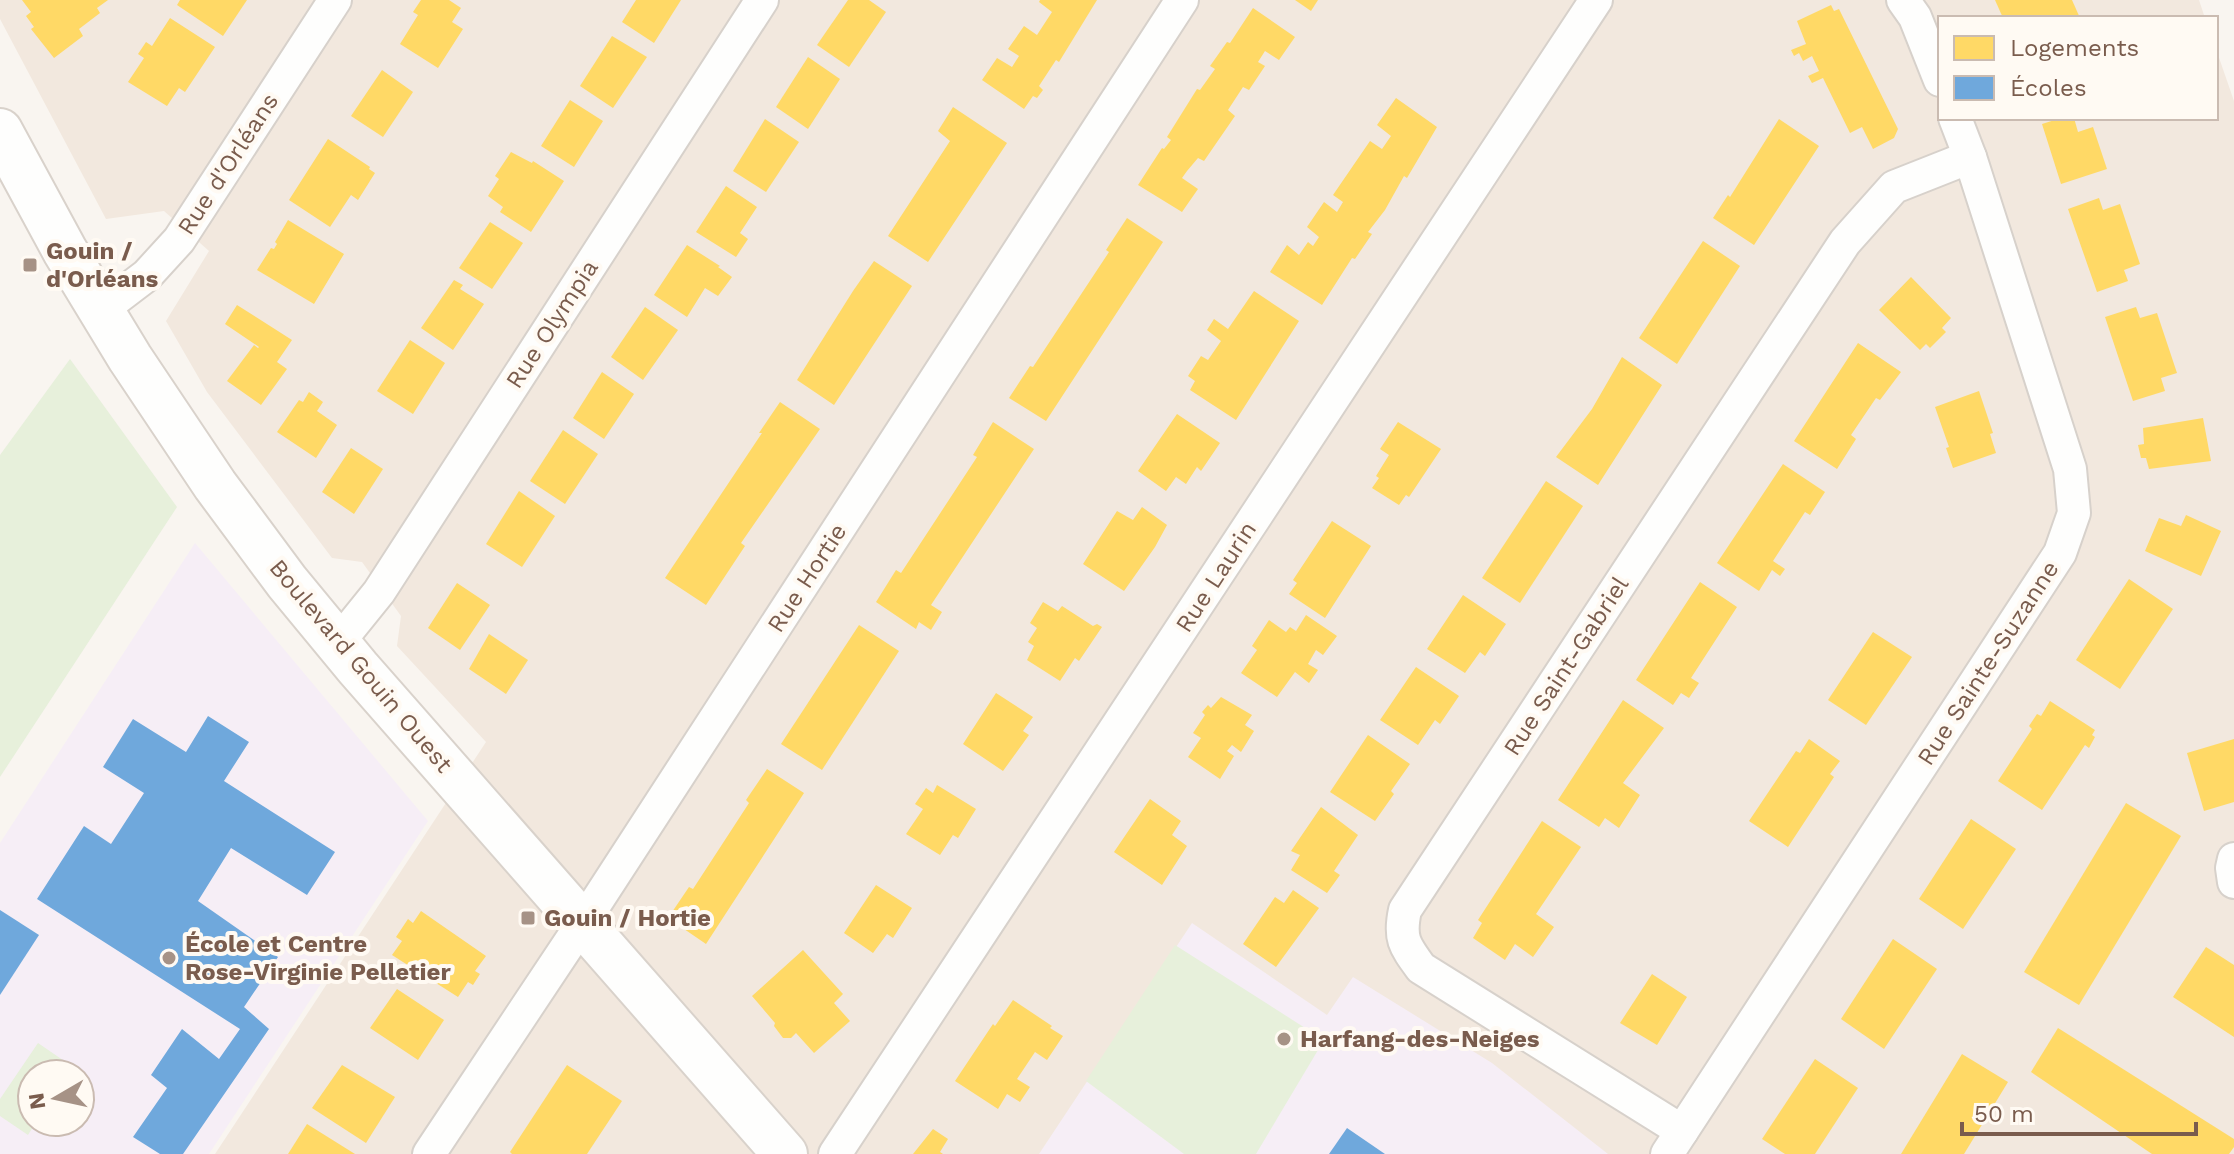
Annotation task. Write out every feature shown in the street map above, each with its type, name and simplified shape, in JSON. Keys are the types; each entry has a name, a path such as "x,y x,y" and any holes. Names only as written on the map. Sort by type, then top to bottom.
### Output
{"main road":[{"name":"Boulevard Gouin Ouest","path":"0,131 57,237 101,310 215,485 337,644 785,1154"}],"street":[{"name":"Rue d'Orléans","path":"101,310 147,275 179,240 335,0"},
{"name":"Rue Olympia","path":"337,644 379,592 762,0"},
{"name":"Rue Hortie","path":"429,1154 582,924 1182,0"},
{"name":"Rue Laurin","path":"835,1154 1596,0"},
{"path":"1903,0 1915,17 1938,75"},
{"name":"Rue Sainte-Suzanne","path":"1674,1142 2060,553 2074,513 2070,469 1956,120"},
{"name":"Rue Saint-Gabriel","path":"1674,1142 1421,968 1404,945 1402,927 1405,910 1845,242 1894,187 1970,157"},
{"path":"2234,859 2234,882"}],"shaded area":[{"path":"0,0 2199,0 2204,16 1938,16 1938,120 2218,120 2218,55 2234,101 2234,1154 215,1154 486,742 397,646 401,616 362,562 332,558 207,392 166,321 209,251 164,211 106,219 0,19"},
{"name":"École et Centre Rose-Virginie Pelletier","path":"195,543 428,821 209,1154 0,1154 0,843"},
{"name":"Harfang-des-Neiges","path":"1192,923 1327,1015 1353,977 1492,1063 1608,1154 1039,1154"}],"green space":[{"path":"70,359 177,507 0,777 0,455"},
{"path":"1175,945 1324,1040 1256,1154 1184,1154 1086,1081"},
{"path":"38,1043 60,1058 28,1058"},
{"path":"16,1075 16,1127 0,1116 0,1099"}],"building: Logements":[{"path":"22,0 108,0 97,8 100,13 79,29 83,36 54,58 31,29 34,27 26,16 31,12"},
{"path":"180,0 247,0 223,36 177,5"},
{"path":"421,0 449,0 461,8 452,22 463,29 438,68 400,44 418,15 413,12"},
{"path":"636,0 681,0 654,43 622,22"},
{"path":"848,0 869,0 886,12 849,67 817,45"},
{"path":"1040,0 1097,0 1059,62 1056,60 1039,86 1043,90 1037,98 1033,96 1024,109 982,80 997,58 1012,67 1019,56 1008,49 1024,26 1037,35 1052,12"},
{"path":"1295,0 1318,0 1311,11"},
{"path":"1995,0 2072,0 2079,16 2002,16"},
{"path":"1831,5 1834,11 1839,9 1898,129 1894,138 1873,149 1862,127 1850,133 1823,78 1812,83 1808,76 1819,71 1812,56 1803,61 1799,53 1794,56 1791,50 1806,44 1797,21"},
{"path":"1253,8 1295,37 1279,60 1265,51 1258,62 1265,66 1249,90 1243,87 1228,110 1235,116 1204,161 1198,158 1182,178 1198,189 1182,212 1138,185 1162,148 1171,140 1167,137 1197,89 1200,90 1215,69 1210,66"},
{"path":"170,18 215,47 185,92 179,88 167,106 128,82 144,58 138,54 146,42 152,46"},
{"path":"612,36 647,57 613,108 580,86"},
{"path":"808,57 840,79 808,129 776,107"},
{"path":"382,70 413,92 383,137 351,116"},
{"path":"1396,98 1437,127 1407,178 1404,176 1385,210 1368,232 1372,234 1355,259 1352,258 1322,305 1270,272 1287,245 1299,255 1308,242 1313,246 1319,237 1307,227 1324,202 1337,212 1343,202 1333,195 1370,141 1382,149 1391,136 1377,125"},
{"path":"570,100 603,121 574,167 541,146"},
{"path":"953,107 1007,143 928,262 888,236 950,141 938,131"},
{"path":"765,119 799,142 766,192 733,171"},
{"path":"1779,119 1819,146 1754,245 1713,218 1728,195 1730,197"},
{"path":"2055,120 2075,120 2078,132 2093,127 2107,169 2061,184 2042,124"},
{"path":"328,139 375,173 358,200 351,195 330,227 289,200"},
{"path":"511,152 533,161 564,181 531,232 500,212 503,207 488,196 499,179 495,176"},
{"path":"726,186 757,207 740,233 748,239 736,257 696,232"},
{"path":"2099,198 2103,210 2120,204 2140,264 2124,270 2128,281 2097,292 2068,209"},
{"path":"1127,218 1163,242 1046,421 1009,398 1109,252 1106,250"},
{"path":"288,220 344,254 314,304 257,270 271,248 274,249"},
{"path":"490,222 523,243 492,289 459,268"},
{"path":"1703,241 1740,266 1677,364 1639,338"},
{"path":"687,245 732,277 718,296 705,288 687,317 654,295"},
{"path":"874,261 912,286 834,405 797,380"},
{"path":"1911,277 1951,318 1942,328 1946,332 1930,348 1926,344 1920,350 1879,310"},
{"path":"454,280 463,285 460,289 484,304 453,350 421,328"},
{"path":"1254,291 1299,321 1236,420 1190,390 1195,381 1188,376 1201,356 1208,360 1221,341 1207,330 1214,319 1228,329"},
{"path":"237,305 292,340 277,362 287,369 261,405 227,381 254,345 259,347 225,324"},
{"path":"645,307 678,330 643,380 611,357"},
{"path":"2136,307 2140,318 2157,313 2177,373 2161,378 2165,391 2133,401 2105,317"},
{"path":"410,340 445,363 413,414 377,391"},
{"path":"1858,343 1901,372 1880,400 1876,398 1851,435 1856,439 1837,469 1794,441"},
{"path":"1622,357 1662,385 1598,485 1556,457 1592,409"},
{"path":"602,372 634,394 604,439 573,418"},
{"path":"1979,391 1996,453 1953,468 1935,407"},
{"path":"309,392 323,402 317,411 337,425 316,458 277,432 299,400 303,402"},
{"path":"780,402 820,429 741,543 745,546 706,605 665,578"},
{"path":"1177,414 1220,443 1201,471 1197,467 1186,484 1176,477 1166,491 1138,471"},
{"path":"2203,418 2211,461 2149,469 2146,458 2141,458 2138,445 2144,444 2143,428"},
{"path":"993,422 1034,449 931,605 942,612 931,630 919,622 916,629 876,602 896,570 901,573 977,457 973,455"},
{"path":"1398,422 1441,449 1409,497 1406,495 1399,505 1372,488 1389,455 1380,449"},
{"path":"563,430 598,454 565,504 530,481"},
{"path":"351,448 383,469 354,514 322,492"},
{"path":"1783,464 1825,492 1810,515 1805,512 1773,561 1785,569 1780,576 1772,570 1759,591 1717,563"},
{"path":"1546,481 1583,506 1520,603 1482,578"},
{"path":"519,491 555,516 522,567 486,544"},
{"path":"1142,507 1167,525 1124,591 1083,564 1117,511 1133,520"},
{"path":"2186,515 2221,531 2201,576 2145,551 2159,518 2181,526"},
{"path":"1332,521 1371,546 1325,618 1289,594 1297,583 1293,580"},
{"path":"2129,579 2173,609 2120,689 2076,660"},
{"path":"1700,582 1737,607 1691,678 1699,683 1689,698 1681,693 1673,705 1636,680"},
{"path":"457,583 490,605 460,650 428,628"},
{"path":"1463,595 1506,624 1485,656 1480,652 1465,673 1427,649"},
{"path":"1043,602 1058,611 1062,606 1093,626 1097,624 1102,627 1079,661 1075,658 1060,681 1027,660 1034,646 1028,642 1037,628 1030,623"},
{"path":"1306,615 1337,636 1323,655 1316,650 1308,664 1318,670 1309,683 1295,672 1277,697 1241,673 1257,650 1252,646 1269,620 1286,632 1290,627 1296,631"},
{"path":"859,625 899,651 822,770 781,744"},
{"path":"1873,632 1912,657 1866,725 1828,700"},
{"path":"489,634 528,660 506,694 469,669"},
{"path":"1416,667 1459,696 1440,724 1435,720 1418,745 1380,720"},
{"path":"996,693 1033,717 1023,731 1029,735 1003,771 963,744"},
{"path":"1221,697 1252,715 1245,725 1254,731 1241,752 1232,745 1227,751 1234,756 1220,779 1188,757 1201,738 1193,733 1205,715 1202,712 1208,705 1211,708"},
{"path":"1623,700 1664,728 1623,783 1640,795 1619,828 1605,818 1599,827 1558,800"},
{"path":"2050,701 2095,730 2092,735 2095,737 2089,748 2085,745 2042,810 1998,781 2032,729 2029,726 2037,714 2041,716"},
{"path":"1368,735 1410,764 1375,821 1330,792"},
{"path":"1809,739 1840,761 1830,774 1834,777 1788,847 1749,821 1796,751 1800,753"},
{"path":"2234,739 2234,802 2204,811 2187,753"},
{"path":"767,769 804,793 706,944 668,918 689,887 693,889 749,803 746,800"},
{"path":"937,785 976,809 958,838 953,835 940,855 906,834 923,809 915,804 926,788 933,793"},
{"path":"1150,799 1181,821 1172,835 1187,846 1162,885 1114,852"},
{"path":"2126,803 2181,836 2079,1005 2024,972"},
{"path":"1321,807 1358,835 1334,871 1340,875 1327,893 1291,870 1300,855 1291,851"},
{"path":"1971,819 2016,849 1963,929 1919,899"},
{"path":"1542,821 1581,847 1536,914 1554,927 1533,957 1515,944 1505,960 1473,938 1482,923 1478,920"},
{"path":"876,885 912,908 893,938 887,934 873,953 844,933"},
{"path":"1293,890 1319,908 1276,967 1243,944 1275,897 1284,903"},
{"path":"421,911 486,956 475,971 480,974 473,985 468,982 458,997 392,955 402,941 396,937 408,919 413,923"},
{"path":"1893,939 1937,969 1884,1049 1841,1019"},
{"path":"2206,947 2234,965 2234,1037 2173,997"},
{"path":"803,950 843,994 834,1003 850,1021 814,1053 796,1033 791,1038 783,1038 775,1023 752,996"},
{"path":"1652,974 1687,997 1657,1045 1620,1023"},
{"path":"397,989 444,1020 418,1060 370,1028"},
{"path":"1013,1000 1063,1036 1047,1060 1035,1052 1017,1079 1030,1087 1020,1102 1007,1094 998,1109 955,1081"},
{"path":"2058,1028 2234,1139 2234,1147 2229,1154 2152,1154 2031,1072"},
{"path":"1962,1054 2008,1082 1964,1154 1901,1154"},
{"path":"1815,1059 1858,1088 1815,1154 1785,1154 1762,1139"},
{"path":"342,1065 395,1097 366,1143 312,1108"},
{"path":"567,1065 622,1101 587,1154 512,1154 510,1152"},
{"path":"307,1124 355,1154 288,1154"},
{"path":"933,1129 948,1139 940,1152 943,1154 913,1154"}],"building: Écoles":[{"path":"208,716 249,742 224,781 335,852 307,895 231,848 198,901 278,957 244,1007 269,1029 183,1154 160,1154 133,1137 167,1088 151,1075 182,1029 219,1059 240,1029 37,899 84,826 111,844 144,793 103,767 133,719 186,752"},
{"path":"0,910 39,935 0,995"},
{"path":"1347,1128 1385,1154 1329,1154"}],"place":[{"name":"Gouin / d'Orléans","path":"30,265"},
{"name":"Gouin / Hortie","path":"528,918"},
{"name":"École et Centre Rose-Virginie Pelletier","path":"169,958"},
{"name":"Harfang-des-Neiges","path":"1284,1039"}]}
